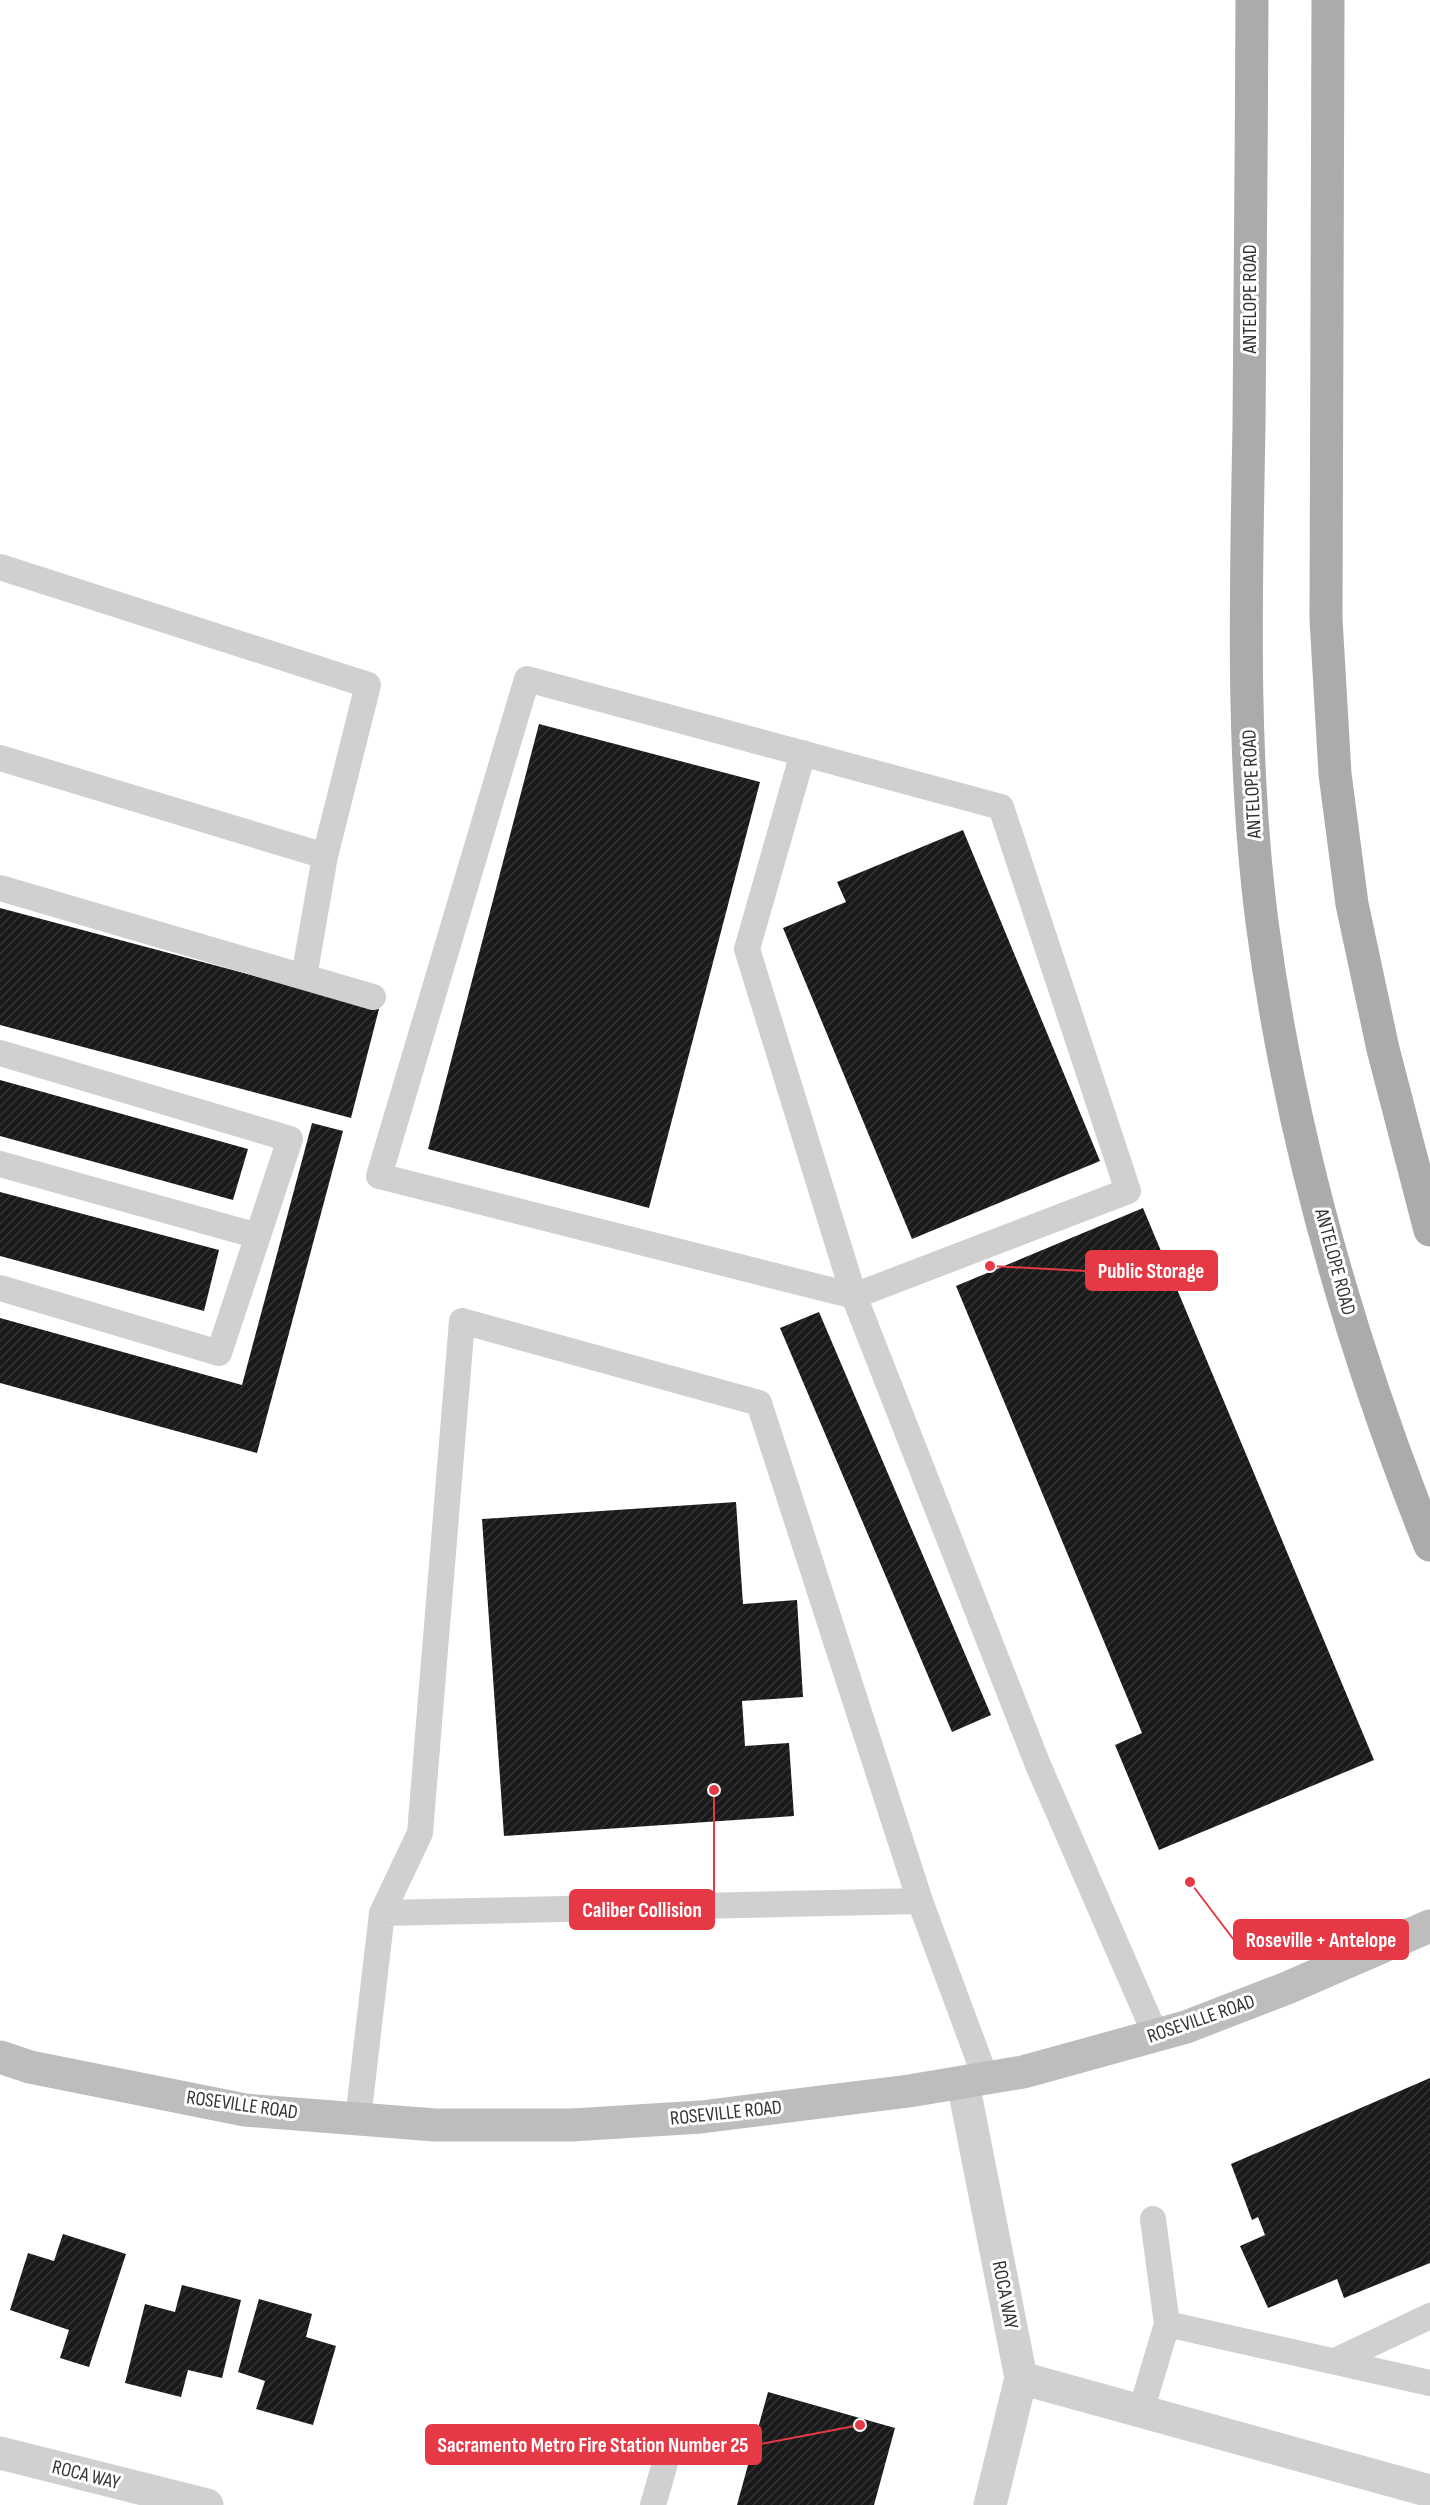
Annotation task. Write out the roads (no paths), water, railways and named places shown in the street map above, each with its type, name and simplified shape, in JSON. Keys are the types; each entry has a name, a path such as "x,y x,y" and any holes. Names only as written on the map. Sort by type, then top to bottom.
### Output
{"main road":[{"name":"ANTELOPE ROAD","path":"1252,0 1246,613 1251,784 1262,918 1277,1025 1339,1284 1373,1391 1430,1545"},
{"path":"1328,0 1326,619 1335,774 1352,904 1383,1049 1430,1230"},
{"name":"ROSEVILLE ROAD","path":"0,2057 30,2067 245,2110 435,2125 596,2124 701,2117 975,2081 1023,2072 1186,2027 1287,1988 1430,1926"}],"street":[{"name":"ROCA WAY","path":"975,2081 1021,2378 990,2505"},
{"path":"1021,2378 1430,2491"},
{"name":"ROCA WAY","path":"0,2453 207,2505"}],"lane":[{"path":"0,567 368,685 325,856 304,977"},
{"path":"527,679 1001,807 1128,1191 854,1296 379,1176 527,679"},
{"path":"802,753 747,949 854,1296 1038,1765 1156,2036"},
{"path":"0,758 325,856"},
{"path":"0,888 373,997"},
{"path":"0,1053 290,1139 219,1353 0,1288"},
{"path":"0,1164 258,1236"},
{"path":"358,2119 382,1913 420,1833 462,1321 759,1403 920,1900 975,2081"},
{"path":"382,1913 920,1900"},
{"path":"1141,2411 1167,2324 1153,2219"},
{"path":"1335,2361 1430,2316"},
{"path":"1167,2324 1430,2383"},
{"path":"653,2505 672,2439"}],"place":[{"name":"Public Storage","path":"990,1266"},
{"name":"Caliber Collision","path":"714,1790"},
{"name":"Roseville + Antelope","path":"1190,1882"},
{"name":"Sacramento Metro Fire Station Number 25","path":"860,2425"}]}
